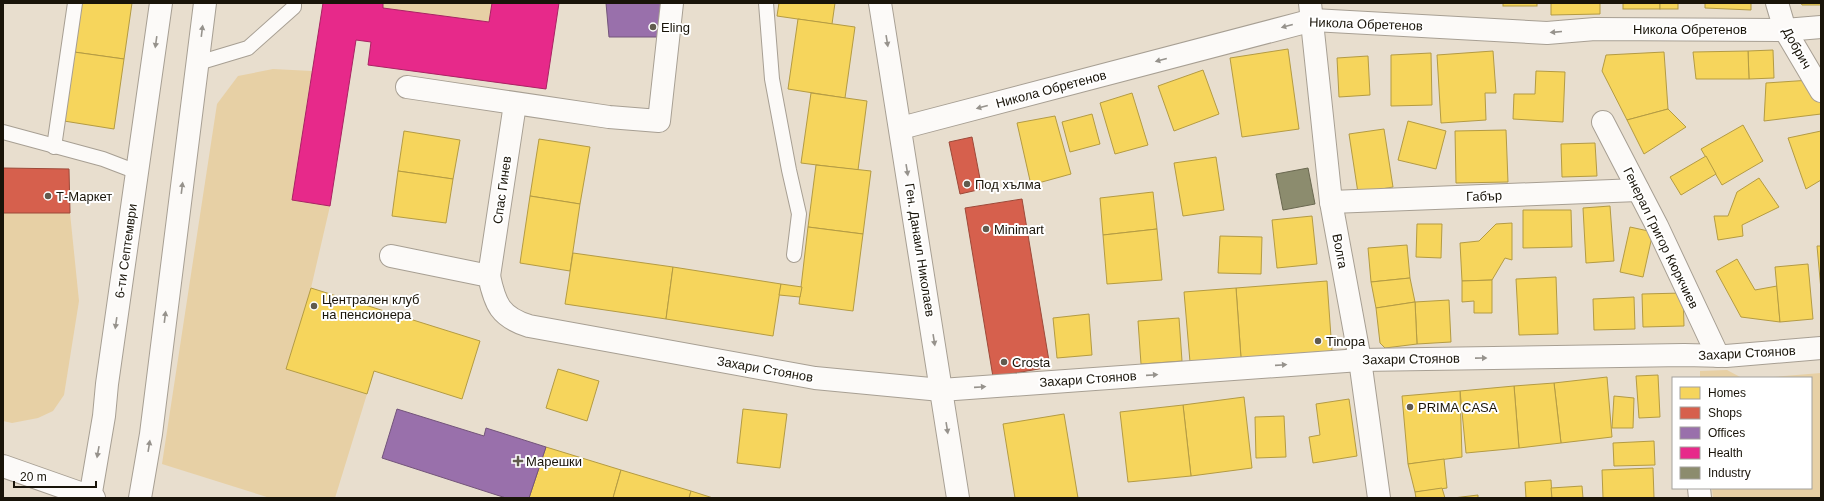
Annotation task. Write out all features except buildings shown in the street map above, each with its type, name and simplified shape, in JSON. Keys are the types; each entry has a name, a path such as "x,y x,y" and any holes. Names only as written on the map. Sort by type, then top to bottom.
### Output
{"street":[{"name":"6-ти Септември","path":"92,498 161,3"},
{"path":"140,498 151,434 205,3"},
{"path":"407,87 610,117 659,121 672,3"},
{"name":"Ген. Данаил Николаев","path":"880,3 901,128 958,498"},
{"name":"Добрич","path":"1777,3 1785,30 1821,91"},
{"name":"Никола Обретенов","path":"901,128 1312,11 1547,33 1595,29 1785,30 1821,27"},
{"name":"Волга","path":"1312,11 1331,202 1360,360 1379,498"},
{"name":"Спас Гинев","path":"489,276 515,104"},
{"name":"Генерал Григор Кюркчиев","path":"1603,122 1657,226 1718,356"},
{"name":"Габър","path":"1331,202 1638,190"},
{"path":"391,256 489,276"},
{"name":"Захари Стоянов","path":"489,276 493,293 501,311 514,322 529,326 814,378 941,390 1360,360 1718,356 1821,348"},
{"path":"3,466 92,498"}],"lane":[{"path":"54,147 75,3"},
{"path":"198,63 248,48 294,6 294,3"},
{"path":"766,3 772,79 799,214 794,255"},
{"path":"3,132 103,159 137,172"}],"shaded area":[{"path":"383,3 492,3 489,22 383,8"},
{"path":"273,69 312,71 292,200 330,206 311,288 286,369 367,394 335,498 270,498 162,464 217,104 238,76"},
{"path":"3,213 70,213 79,301 64,395 53,411 38,418 12,423 3,421"},
{"path":"1727,370 1740,377 1700,377 1700,371"},
{"path":"1821,373 1821,498 1713,498 1712,489 1812,489 1812,377 1773,377"}],"place":[{"name":"Eling","path":"653,27"},
{"name":"Под хълма","path":"967,184"},
{"name":"Т-Маркет","path":"48,196"},
{"name":"Minimart","path":"986,229"},
{"name":"Централен клуб на пенсионера","path":"314,306"},
{"name":"Tinopa","path":"1318,341"},
{"name":"Crosta","path":"1004,362"},
{"name":"PRIMA CASA","path":"1410,407"},
{"name":"Марешки","path":"518,461"}]}
